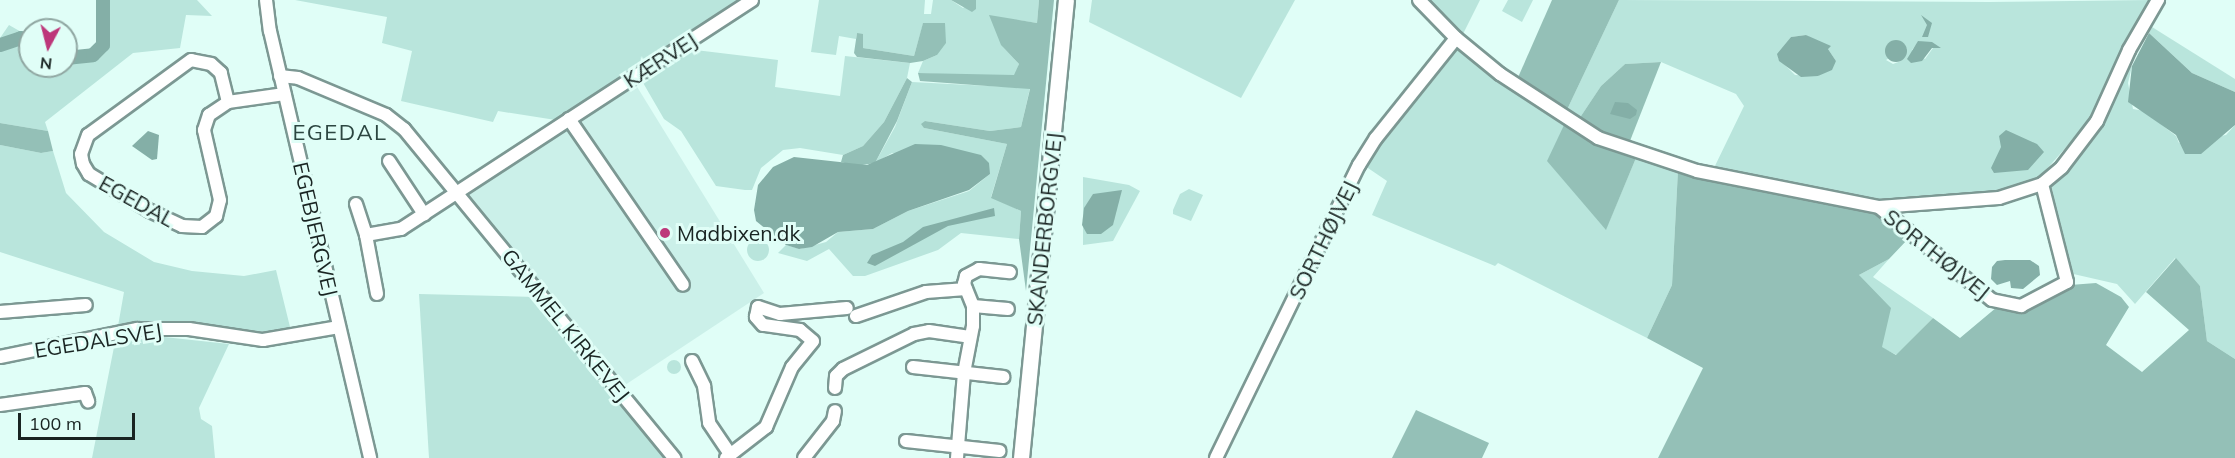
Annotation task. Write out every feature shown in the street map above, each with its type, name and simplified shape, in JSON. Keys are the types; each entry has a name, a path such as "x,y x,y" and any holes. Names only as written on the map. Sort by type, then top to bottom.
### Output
{"main road":[{"name":"SKANDERBORGVEJ","path":"1021,458 1066,0"}],"street":[{"name":"EGEBJERGVEJ","path":"266,0 284,94 370,458"},
{"name":"KÆRVEJ","path":"456,192 752,0"},
{"name":"SORTHØJVEJ","path":"1419,0 1456,38 1500,74 1574,125 1624,148 1697,171 1879,207 1999,198 2042,184 2062,167 2097,121 2129,50 2158,0"},
{"name":"SORTHØJVEJ","path":"1216,458 1359,165 1376,138 1456,38"},
{"name":"EGEDAL","path":"191,60 211,64 221,73 228,102 213,111 204,130 220,200 216,216 202,226 182,226 150,211 89,174 83,164 81,154 88,135 191,60"},
{"name":"GAMMEL KIRKEVEJ","path":"280,76 298,78 386,115 404,129 674,458"},
{"path":"228,102 284,94"},
{"path":"569,119 683,285"},
{"path":"389,161 423,214"},
{"name":"SORTHØJVEJ","path":"1879,207 1992,300 2021,306 2067,282 2042,184"},
{"path":"366,235 401,229 456,192"},
{"path":"356,204 366,235 375,294"},
{"path":"958,452 964,373 973,306 966,289 966,276 975,270 1010,272"},
{"path":"693,361 704,386 709,423 728,456 766,427 792,367 813,341 800,330 763,325 756,317 758,308 780,314 857,312 927,292 966,289"},
{"path":"857,312 864,299"},
{"path":"0,312 38,303 86,305"},
{"path":"973,306 1008,309"},
{"name":"EGEDALSVEJ","path":"0,357 137,329 189,329 263,340 291,338 339,327"},
{"path":"835,388 836,376 843,369 914,334 929,331 970,337"},
{"path":"913,367 1003,377"},
{"path":"0,405 85,393 88,401"},
{"path":"804,458 833,420 835,411"},
{"path":"906,441 920,437 958,452 999,451"}],"shaded area":[{"path":"1921,15 1932,23 1928,37 1922,37 1927,25"},
{"path":"2149,33 2192,73 2235,92 2235,125 2201,154 2185,154 2176,135 2128,102 2132,66"},
{"path":"1806,35 1831,46 1828,49 1836,61 1832,70 1818,76 1801,77 1779,61 1777,54 1791,37"},
{"path":"1892,40 1900,40 1907,47 1907,55 1900,62 1892,62 1885,55 1885,47"},
{"path":"1918,41 1932,42 1941,48 1932,48 1922,61 1911,63 1907,59"},
{"path":"631,77 764,293 622,387 458,186"},
{"path":"1615,102 1628,103 1637,110 1636,115 1630,119 1610,114"},
{"path":"2006,130 2037,144 2044,152 2028,170 1994,173 1991,168 2001,147 1999,136"},
{"path":"148,131 159,135 157,159 152,160 132,146"},
{"path":"915,144 941,145 981,155 989,163 990,174 969,190 908,211 873,229 838,232 812,247 799,249 786,245 756,221 754,210 758,185 773,167 794,157 867,165"},
{"path":"1122,190 1113,225 1101,234 1087,234 1082,225 1084,208 1093,194"},
{"path":"994,208 995,216 948,226 875,266 867,263 872,255 903,242 923,227"},
{"path":"2030,260 2039,266 2040,275 2023,289 2011,288 2010,281 1997,285 1991,279 1992,267 1997,261"}],"green space":[{"path":"98,0 197,0 212,16 186,15 180,48 133,53 45,122 48,131 0,123 0,38 9,25 18,30 18,78 78,78 78,52 87,52 99,42"},
{"path":"295,0 748,0 562,121 498,111 493,122 401,101 412,51 382,43 387,17"},
{"path":"819,0 925,0 924,14 931,14 933,0 951,0 963,8 976,0 1039,0 1037,23 990,16 1003,47 1019,64 1015,75 977,76 918,73 923,61 937,55 923,24 914,56 863,48 857,33 856,39 839,36 836,55 811,52"},
{"path":"951,0 976,0 976,9 972,12"},
{"path":"1039,0 1054,0 1026,291 1019,239 1021,211 991,198 1007,144 924,128 921,124 925,121 990,131 1021,127 1030,89 920,81 918,73 1014,75 1019,64 1001,45 989,15 1037,23"},
{"path":"1092,0 1295,0 1241,98 1089,22"},
{"path":"1423,0 1480,0 1461,38"},
{"path":"1508,0 1533,0 1522,22 1502,11"},
{"path":"1552,0 1619,0 1565,114 1516,82"},
{"path":"1619,0 1989,2 2151,0 2090,120 2038,179 2015,190 1878,203 1713,170 1744,106 1736,94 1661,62 1625,64 1601,86 1577,122 1565,114","holes":["1806,35 1828,49 1836,61 1818,76 1795,75 1778,58 1791,37","1919,41 1933,48 1925,59 1912,50","1907,48 1901,61 1893,64 1886,60"]},
{"path":"923,23 945,23 946,43 937,55 910,63 857,57 854,53 857,33 863,34 863,48 914,56"},
{"path":"2152,27 2235,79 2235,92 2192,73 2149,33"},
{"path":"1455,48 1565,123 1606,229 1636,158 1678,170 1672,285 1647,338 1498,263 1495,266 1372,215 1387,181 1365,166 1381,140"},
{"path":"687,49 778,60 775,87 840,96 845,56 910,63 907,78 884,122 863,146 843,155 800,148 783,150 761,168 752,190 745,190 716,186 681,131 664,119 642,81"},
{"path":"1661,62 1628,146 1577,122 1601,86 1625,64"},
{"path":"2128,66 2132,66 2128,83 2133,109 2144,111 2176,136 2179,143 2226,135 2235,125 2235,359 2207,341 2200,286 2175,258 2135,304 2117,284 2069,273 2051,184 2086,147"},
{"path":"907,78 912,82 897,121 875,163 856,166 841,162 843,155 863,146 884,122"},
{"path":"912,82 1030,88 1021,127 990,131 925,121 924,128 1007,144 991,197 1021,211 1019,239 961,233 938,250 865,276 853,276 829,249 807,261 778,253 786,245 800,249 826,242 838,232 873,229 908,211 969,191 990,174 892,153 875,163 895,127"},
{"path":"0,123 48,131 53,151 41,153 0,145"},
{"path":"1565,123 1636,158 1606,230 1547,161"},
{"path":"0,145 41,153 53,151 66,193 104,232 154,262 192,271 244,276 276,270 291,331 245,332 163,321 118,326 124,292 0,252"},
{"path":"1678,170 1870,210 1908,239 1889,259 1859,275 1891,308 1882,347 1896,355 1933,318 1960,338 1997,307 2021,310 2070,285 2096,283 2121,297 2129,307 2106,345 2142,372 2189,330 2146,292 2176,258 2200,286 2207,341 2235,359 2235,458 1658,458 1703,368 1647,338 1672,285"},
{"path":"1083,177 1129,185 1140,191 1113,241 1083,245"},
{"path":"1189,189 1203,195 1191,221 1173,214 1180,194"},
{"path":"758,239 766,242 769,250 766,258 758,261 750,258 747,250 750,242"},
{"path":"1889,259 1873,277 1933,318 1897,355 1882,348 1859,275"},
{"path":"419,294 536,297 668,458 429,458"},
{"path":"164,337 229,344 199,408 201,419 212,426 215,458 92,458 115,342"},
{"path":"674,360 679,362 681,367 679,372 674,374 669,372 667,367 669,362"},
{"path":"1416,410 1489,443 1482,458 1392,458"}],"waterway":[{"path":"78,57 93,55 103,45 103,0"},
{"path":"0,45 18,39"}],"place":[{"name":"Madbixen.dk","path":"665,233"}],"district":[{"name":"EGEDAL","path":"340,133"}]}
